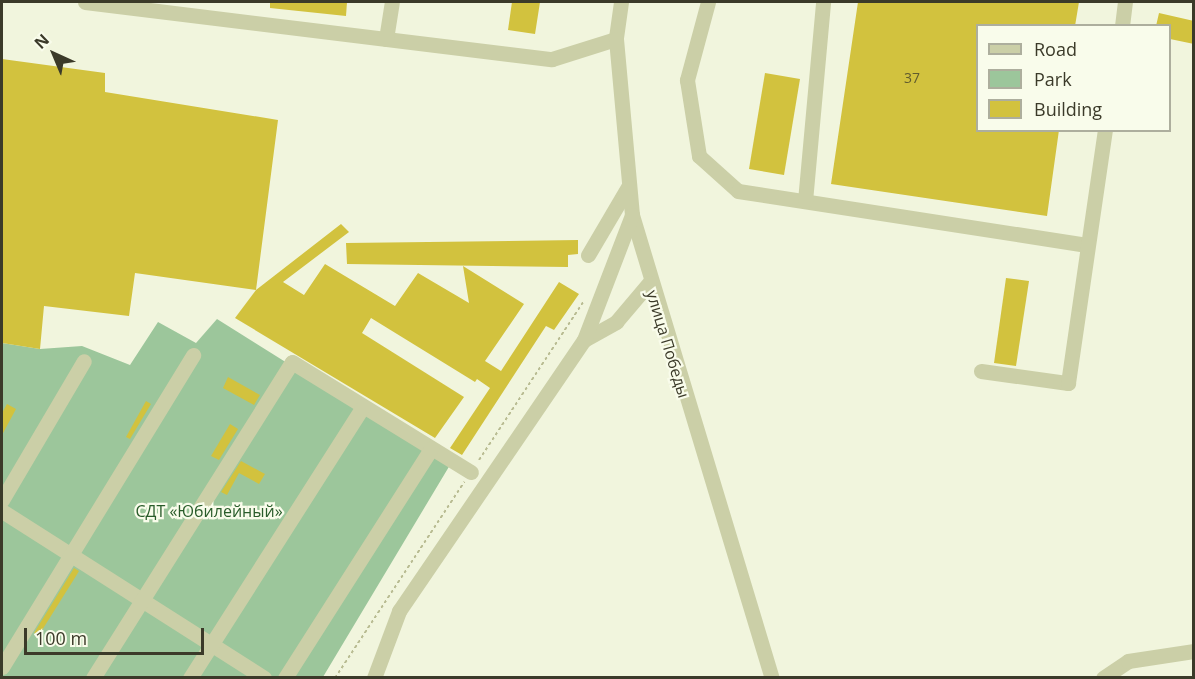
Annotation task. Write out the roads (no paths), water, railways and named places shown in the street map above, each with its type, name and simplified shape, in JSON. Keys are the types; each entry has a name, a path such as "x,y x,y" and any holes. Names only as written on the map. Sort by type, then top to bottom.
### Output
{"street":[{"path":"86,2 552,60 616,39"},
{"path":"386,39 392,2"},
{"name":"улица Победы","path":"621,2 616,39 632,215 649,283 772,678"},
{"path":"708,2 687,80 699,156 738,191 1087,245"},
{"path":"805,201 823,2"},
{"path":"1122,24 1125,2"},
{"path":"981,371 1068,383 1105,132"},
{"path":"588,255 628,187"},
{"path":"374,678 399,611 584,340 632,215"},
{"path":"584,340 616,322 649,283"},
{"path":"2,667 193,355"},
{"path":"2,500 84,361"},
{"path":"93,678 292,362 471,472"},
{"path":"190,678 363,406"},
{"path":"285,678 431,449"},
{"path":"2,511 213,641 264,678"},
{"path":"1103,678 1128,661 1194,651"}],"park label":[{"name":"СДТ «Юбилейный»","path":"209,511"}]}
